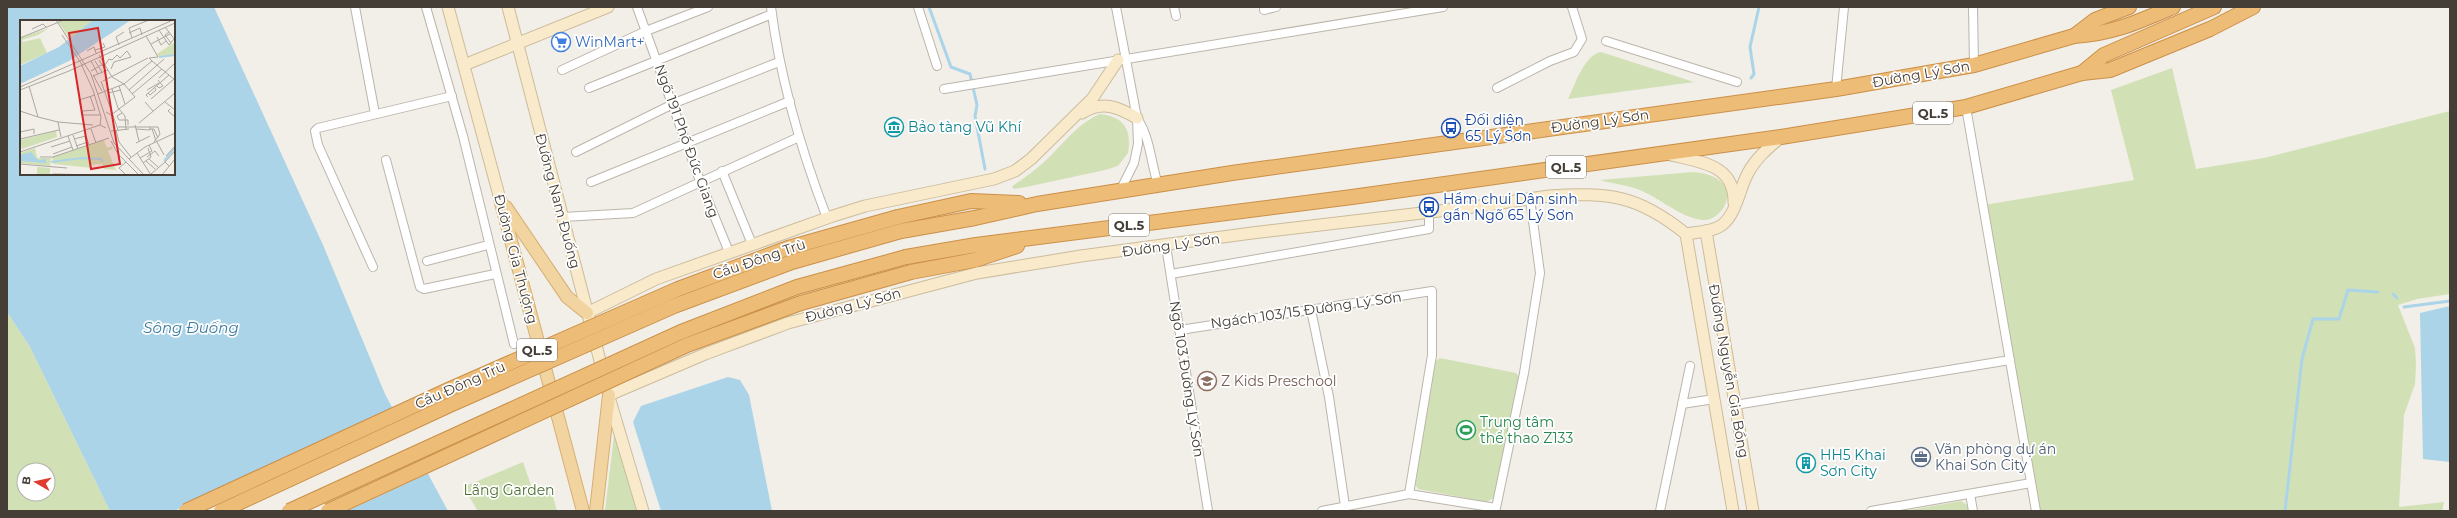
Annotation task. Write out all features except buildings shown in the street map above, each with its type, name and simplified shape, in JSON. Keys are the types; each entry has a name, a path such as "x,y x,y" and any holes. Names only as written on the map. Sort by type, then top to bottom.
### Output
{"highway":[{"name":"Đường Lý Sơn","path":"901,231 975,218 1037,204 1158,185 1836,89 1974,65 2074,36 2095,20 2129,7"},
{"name":"QL.5","path":"2074,36 2098,35 2128,26 2173,7"},
{"name":"QL.5","path":"2082,73 2104,55 2214,7"},
{"name":"Đường Lý Sơn","path":"289,511 681,332 797,288 906,257 976,245 1665,154 1966,107 2082,73 2110,70 2149,56 2210,30 2253,7"},
{"name":"Đường Lý Sơn","path":"898,217 971,201 1037,204"},
{"name":"Cầu Đông Trù","path":"186,511 448,390 678,289 788,248 898,217"},
{"name":"Cầu Đông Trù","path":"221,511 459,401 674,306 792,262 901,231"},
{"name":"Đường Lý Sơn","path":"328,511 687,345 801,303 911,272 975,260 1045,237"}],"main road":[{"path":"500,199 567,297 587,313"},
{"name":"Đường Gia Thượng","path":"500,199 583,511"},
{"path":"596,511 609,395"}],"street":[{"path":"355,7 375,114"},
{"name":"Đường Gia Thượng","path":"426,7 452,96 488,245 514,344"},
{"name":"Đường Gia Thượng","path":"448,7 500,199"},
{"name":"Đường Nam Đuống","path":"508,7 587,313 643,511"},
{"path":"464,65 518,43 591,10 608,7"},
{"name":"Ngõ 191 Phố Đức Giang","path":"637,7 700,181 729,252"},
{"path":"562,70 646,31 708,7"},
{"path":"918,7 937,66"},
{"path":"1116,7 1123,44 1122,60 1137,118 1137,152 1120,191"},
{"path":"1174,7 1176,16"},
{"path":"1264,7 1264,10 1276,7"},
{"path":"1389,7 1392,15"},
{"path":"944,89 1443,7"},
{"path":"1497,88 1550,61 1574,52 1582,39 1572,7"},
{"path":"1836,89 1844,7"},
{"path":"1973,7 1974,65"},
{"path":"589,88 657,61 771,10 780,62 799,137 826,218"},
{"path":"1606,41 1737,82"},
{"path":"587,313 656,279 826,218 865,206 1006,175 1023,166 1054,136 1095,95 1122,60"},
{"path":"576,152 672,105 780,62"},
{"path":"373,267 318,144 315,132 318,128 452,96"},
{"path":"591,182 790,101"},
{"path":"1054,136 1084,112 1102,105 1113,106 1137,118 1144,129 1151,164 1158,185"},
{"path":"1966,107 2036,511"},
{"path":"563,217 633,213 700,181 799,137"},
{"path":"1686,234 1706,231 1723,224 1733,210 1748,174 1756,162 1781,137"},
{"name":"Đường Lý Sơn","path":"1665,154 1712,166 1721,171 1732,185 1733,210"},
{"path":"386,160 420,287 424,289 496,274"},
{"path":"722,171 752,244"},
{"name":"Đường Lý Sơn","path":"609,395 706,354 788,323 876,298 977,273 1081,256 1166,246 1252,233 1580,194 1632,200 1644,204 1686,234"},
{"path":"1327,510 1408,494 1496,508 1524,373 1540,273 1530,199"},
{"path":"1171,274 1429,229 1429,212"},
{"name":"Đường Nguyễn Gia Bồng","path":"1706,231 1753,511"},
{"name":"Đường Nguyễn Gia Bồng","path":"1686,234 1734,511"},
{"path":"427,261 488,245"},
{"name":"Ngõ 103 Đường Lý Sơn","path":"1166,246 1208,511"},
{"name":"Ngách 103/15 Đường Lý Sơn","path":"1180,330 1432,291 1432,355 1408,494"},
{"path":"1311,310 1329,397 1345,506"},
{"path":"1682,404 1714,399 1735,405 2010,360"},
{"path":"1660,511 1690,366"},
{"path":"1871,511 2031,483"},
{"path":"1970,494 1973,511"}],"green space":[{"path":"1601,52 1694,82 1568,99 1585,64 1595,54"},
{"path":"2172,68 2196,169 2264,158 2450,111 2450,294 2417,299 2398,305 2415,348 2416,365 2415,384 2404,415 2399,507 2444,502 2442,511 2037,511 1984,205 2134,180 2111,90"},
{"path":"1100,114 1120,121 1127,131 1129,137 1128,153 1118,166 1014,189 1012,186 1040,166 1076,130 1093,117"},
{"path":"1693,172 1717,178 1726,189 1726,201 1721,212 1711,219 1705,220 1689,217 1642,191 1632,187 1600,180"},
{"path":"7,312 30,347 110,511 7,511"},
{"name":"Trung tâm thể thao Z133","path":"1440,358 1516,373 1520,379 1498,495 1487,502 1418,489 1413,481 1433,363"},
{"path":"615,427 640,511 605,511"},
{"name":"Lãng Garden","path":"523,462 535,497 552,493 557,511 478,511 463,487"},
{"path":"1961,501 1967,505 1969,511 1904,511"}],"water":[{"name":"Sông Đuống","path":"7,7 214,7 323,245 385,394 448,511 110,511 30,347 7,312"},
{"path":"2450,306 2450,462 2423,459 2420,313"},
{"path":"728,377 740,380 749,395 772,511 661,511 633,422 641,406"}],"pier":[{"path":"394,407 429,473 347,511 174,511"}],"waterway":[{"path":"929,7 951,67 970,74 977,105 975,116 985,169"},
{"path":"1751,78 1754,74 1750,47 1759,7"},
{"path":"2285,511 2302,359 2313,319 2339,319 2348,290 2378,292"},
{"path":"2393,294 2397,298"},
{"path":"2404,307 2450,301"}],"place":[{"name":"WinMart+","path":"561,42"},
{"name":"Bảo tàng Vũ Khí","path":"894,127"},
{"name":"Đối diện 65 Lý Sơn","path":"1451,128"},
{"name":"Hầm chui Dân sinh gần Ngõ 65 Lý Sơn","path":"1429,207"},
{"name":"Z Kids Preschool","path":"1207,381"},
{"name":"Trung tâm thể thao Z133","path":"1466,430"},
{"name":"Văn phòng dự án Khai Sơn City","path":"1921,457"},
{"name":"HH5 Khai Sơn City","path":"1806,463"}]}
